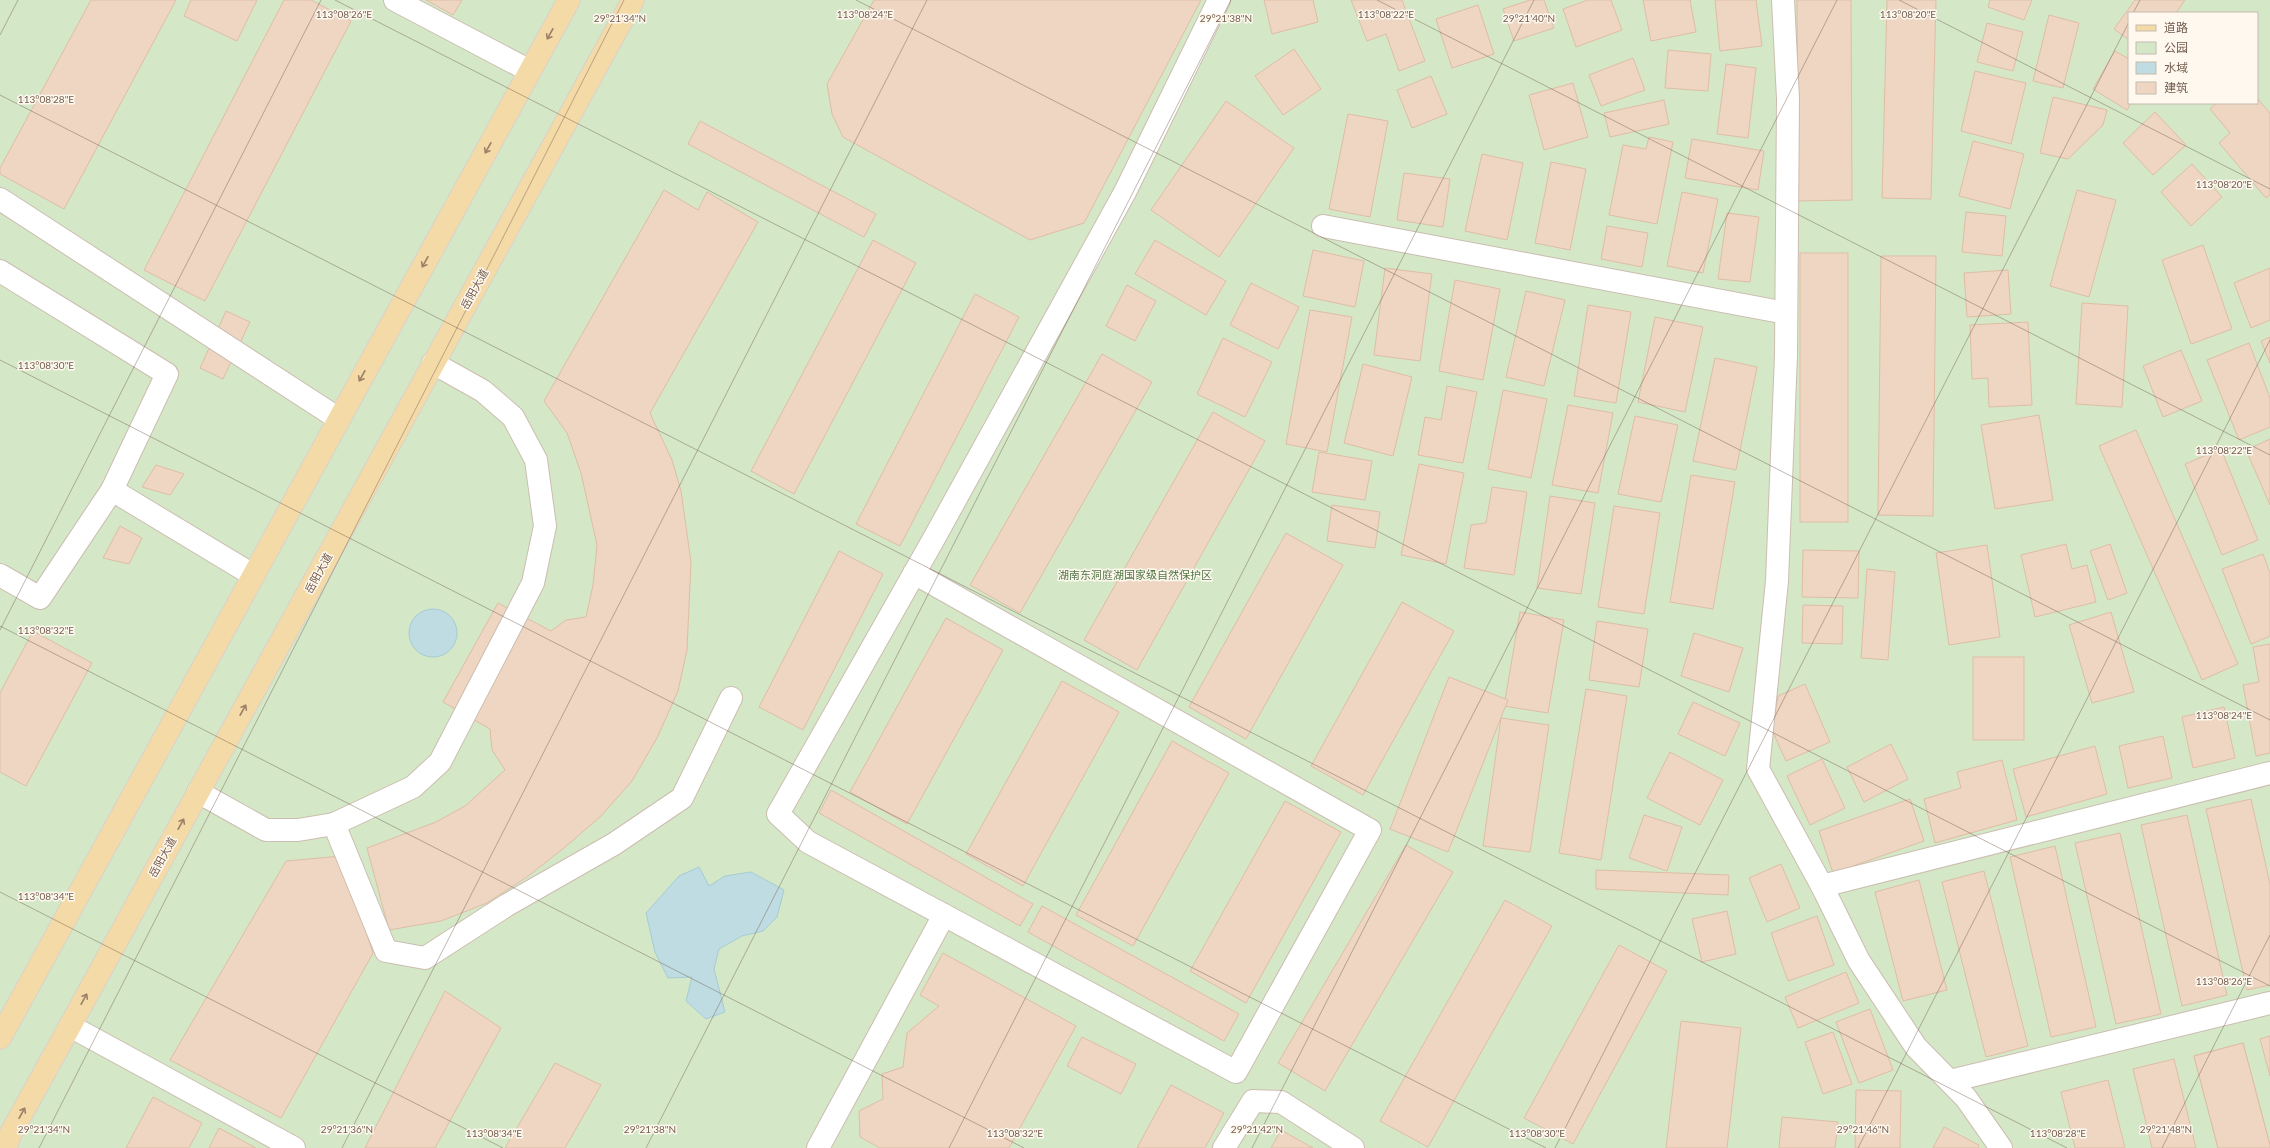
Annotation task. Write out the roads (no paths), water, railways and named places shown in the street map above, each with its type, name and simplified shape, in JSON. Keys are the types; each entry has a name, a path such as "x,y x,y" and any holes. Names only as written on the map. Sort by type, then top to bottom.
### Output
{"main road":[{"path":"0,1038 569,0"},
{"name":"岳阳大道","path":"5,1148 11,1133 633,0"}],"street":[{"path":"395,0 530,70"},
{"path":"1219,0 1125,192 914,573 778,814 808,842 1236,1072 1253,1101"},
{"path":"1783,0 1788,99 1786,313 1777,581 1758,769 1868,974 1916,1046 1966,1098 2001,1148"},
{"path":"0,199 339,419"},
{"path":"1323,226 1786,313"},
{"path":"0,270 167,374 112,490 40,598 0,575"},
{"path":"198,792 266,830 298,830 334,824 413,788 440,762 533,583 545,526 536,460 514,417 483,391 433,363"},
{"path":"112,490 253,575"},
{"path":"914,573 1370,830 1236,1072"},
{"path":"334,824 386,951 425,958 507,905 614,844 682,798 731,698"},
{"path":"1822,886 2270,773"},
{"path":"818,1148 944,915"},
{"path":"1950,1081 2270,1003"},
{"path":"70,1026 294,1148"},
{"path":"1224,1148 1253,1101"},
{"path":"1253,1101 1281,1102 1353,1148"}],"water":[{"path":"433,609 442,611 450,616 455,624 457,633 455,642 450,650 442,655 433,657 424,655 416,650 411,642 409,633 411,624 416,616 424,611"},
{"path":"699,867 709,886 725,876 751,872 784,890 777,917 763,931 742,936 719,949 714,969 725,1012 706,1019 686,1001 692,977 668,978 655,952 646,913 679,876"}],"park label":[{"name":"湖南东洞庭湖国家级自然保护区","path":"1135,574"}]}
